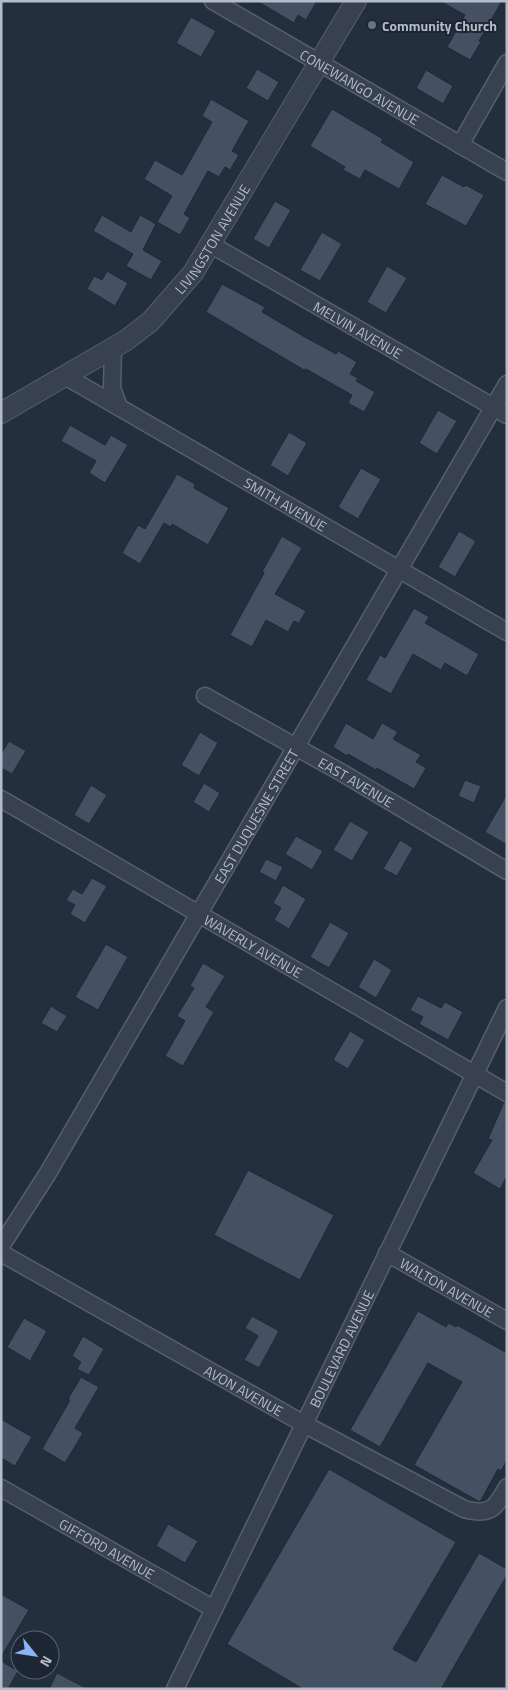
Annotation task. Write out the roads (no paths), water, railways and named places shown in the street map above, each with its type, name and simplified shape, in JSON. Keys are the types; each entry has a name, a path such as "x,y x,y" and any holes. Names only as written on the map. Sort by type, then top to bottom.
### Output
{"street":[{"name":"CONEWANGO AVENUE","path":"213,1 507,172"},
{"name":"LIVINGSTON AVENUE","path":"1,413 113,348 150,322 193,273 356,1"},
{"path":"460,145 507,63"},
{"name":"MELVIN AVENUE","path":"210,244 500,411"},
{"path":"113,348 112,388 119,408"},
{"name":"SMITH AVENUE","path":"65,376 507,632"},
{"name":"EAST DUQUESNE STREET","path":"1,1246 48,1173 398,568 500,411 507,384"},
{"name":"EAST AVENUE","path":"205,696 353,780 507,871"},
{"name":"WAVERLY AVENUE","path":"1,800 507,1092"},
{"name":"BOULEVARD AVENUE","path":"175,1689 507,1008"},
{"name":"AVON AVENUE","path":"1,1253 304,1424 464,1509 477,1513 486,1512 497,1504 507,1487"},
{"name":"WALTON AVENUE","path":"387,1253 507,1321"},
{"name":"GIFFORD AVENUE","path":"1,1488 214,1609"}],"place":[{"name":"Community Church","path":"372,25"}]}
